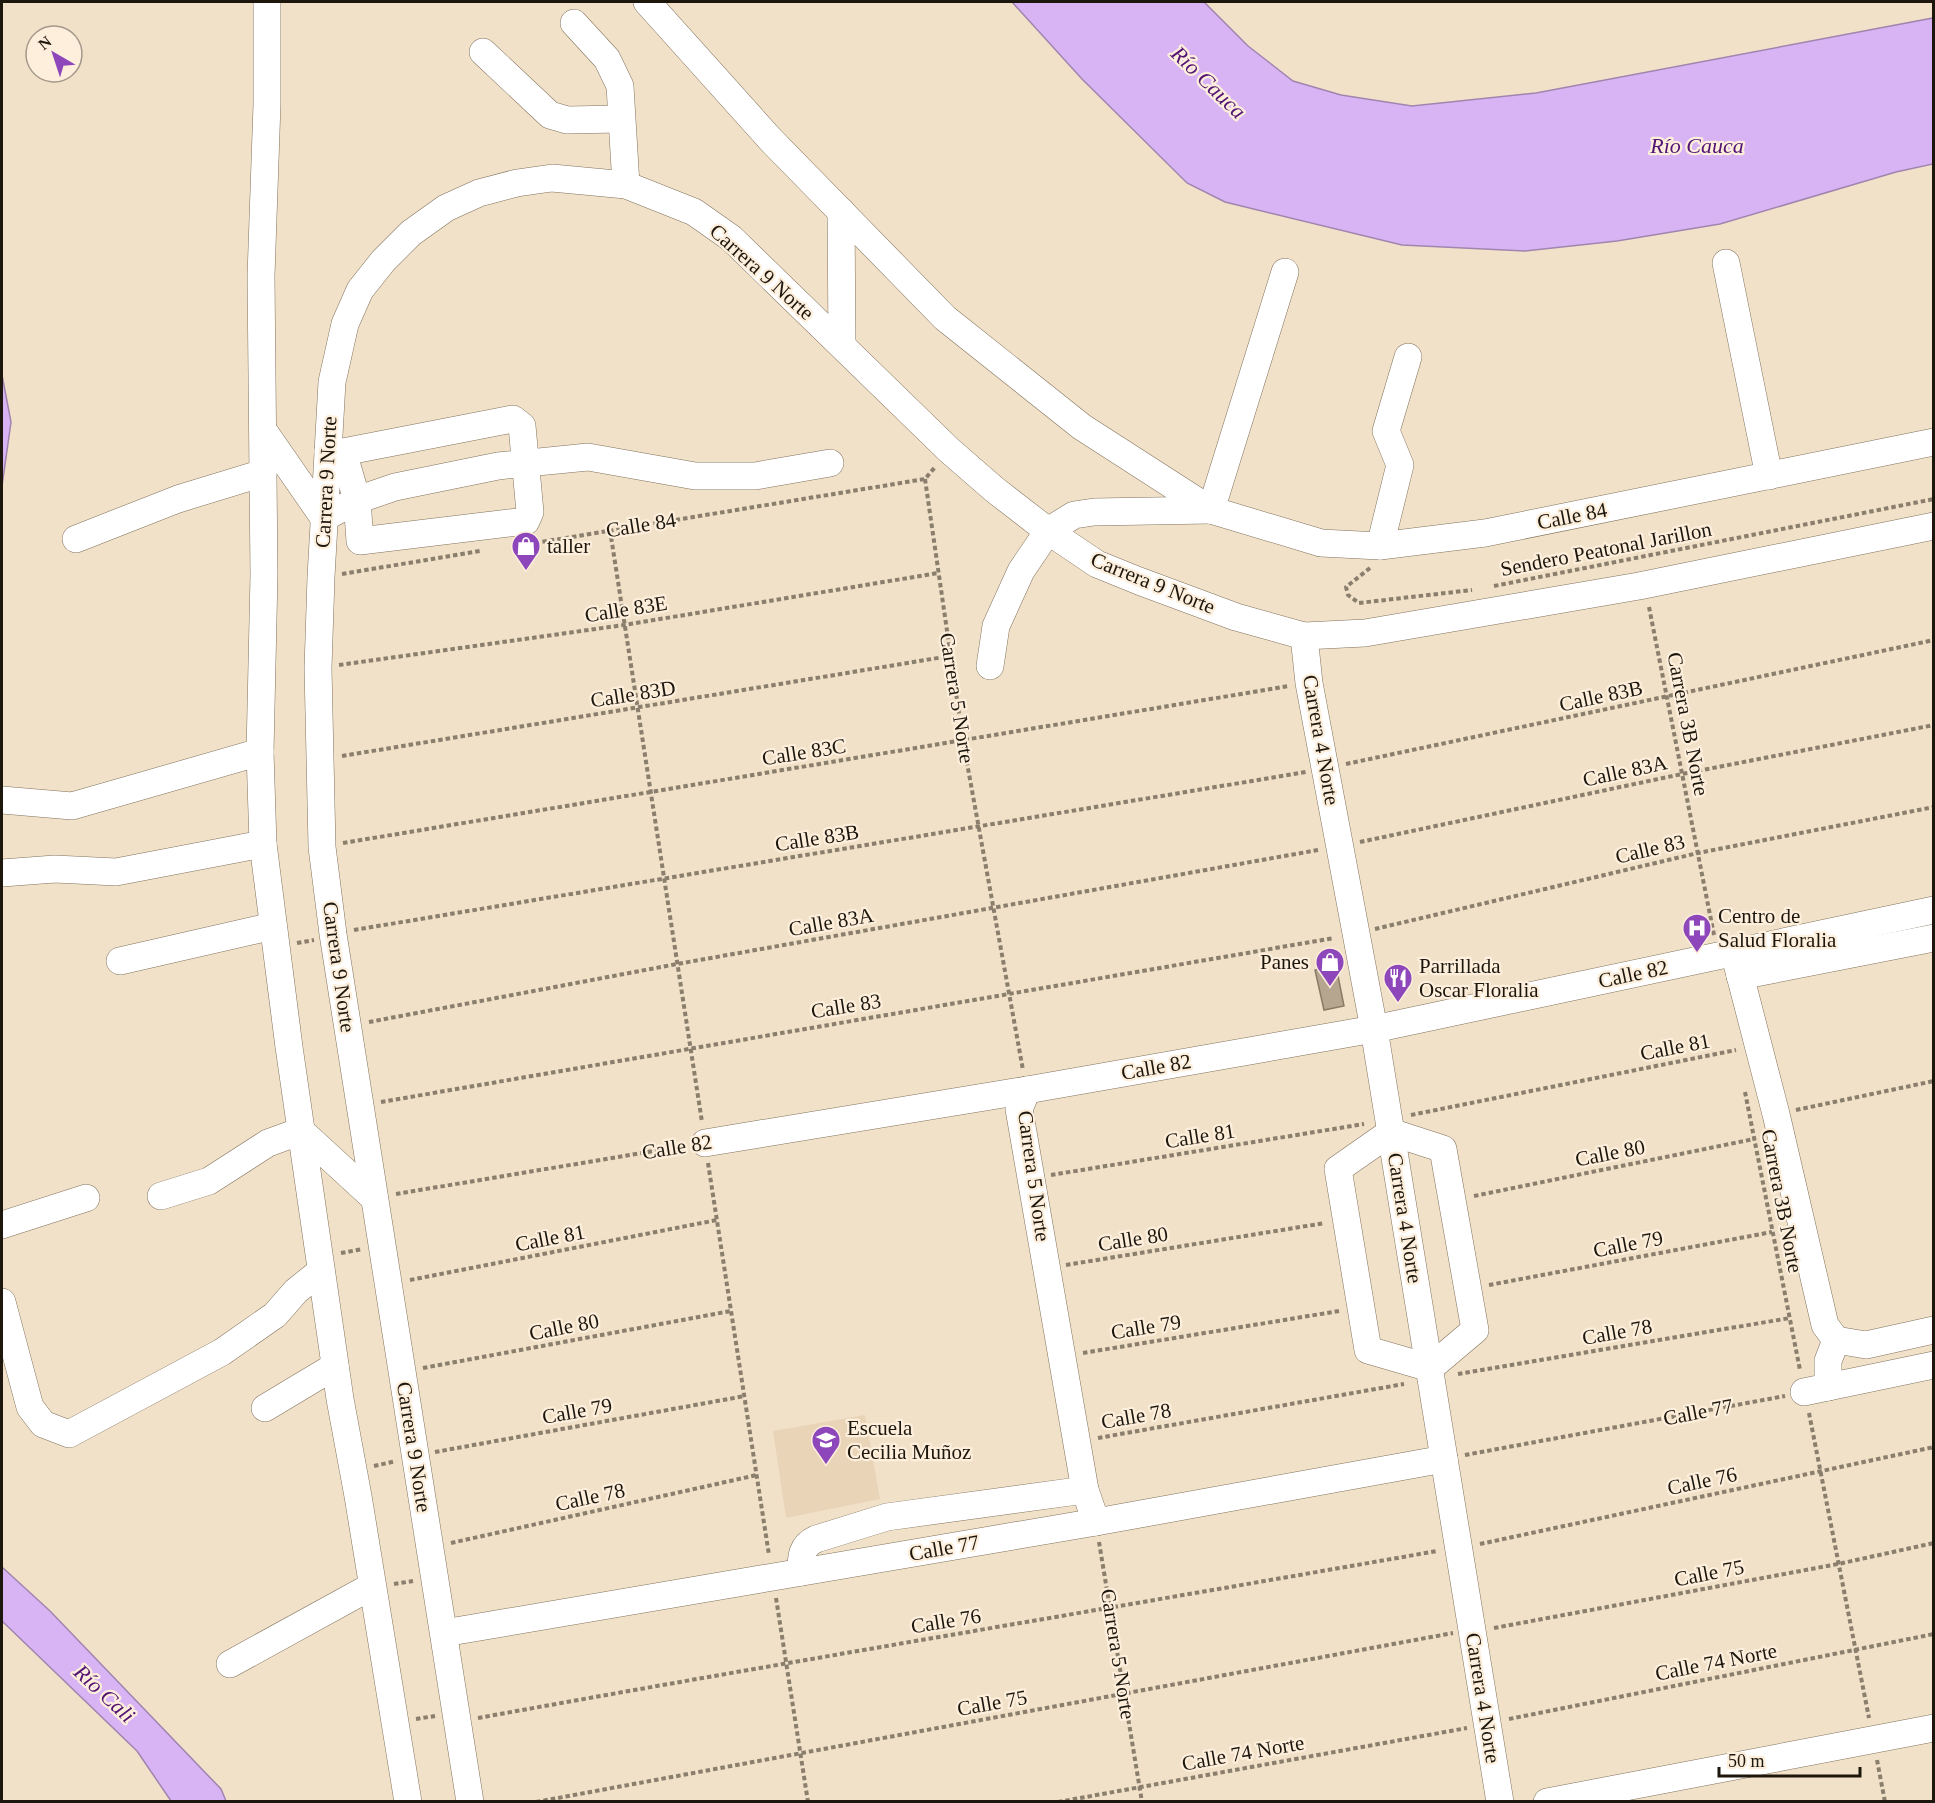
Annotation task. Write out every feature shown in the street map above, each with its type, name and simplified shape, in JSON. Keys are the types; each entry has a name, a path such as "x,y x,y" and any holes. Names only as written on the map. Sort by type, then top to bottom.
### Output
{"street":[{"path":"267,2 267,104 261,276 264,575 260,752 263,844 335,1366 408,1802"},
{"path":"647,2 770,139 945,318 1082,428 1211,510"},
{"path":"574,23 608,59 620,86 626,185"},
{"path":"483,52 550,115 567,120 621,119"},
{"name":"Carrera 9 Norte","path":"470,1802 333,935 322,847 318,668 324,518 335,452 332,382 345,324 360,290 383,261 411,233 446,208 479,193 517,183 552,178 626,185 694,212 731,238 950,450 995,490 1048,531 1097,564 1236,617 1304,636"},
{"path":"841,212 842,345"},
{"path":"1726,262 1769,476"},
{"path":"1211,510 1285,272"},
{"path":"1380,546 1400,465 1386,431 1408,357"},
{"path":"322,547 526,521 530,512 522,426 513,419 335,452 357,500 360,541"},
{"path":"263,430 324,518 357,500 395,487 498,466 588,457 695,476 755,476 830,463"},
{"name":"Calle 84","path":"1211,510 1321,543 1380,546 1485,533 1934,442"},
{"path":"76,539 178,499 263,473"},
{"path":"990,666 996,626 1021,571 1048,531 1074,515 1094,512 1211,510"},
{"path":"1304,636 1365,633 1616,590 1934,526"},
{"name":"Carrera 4 Norte","path":"1304,636 1309,683 1374,1029 1430,1375 1453,1457 1500,1802"},
{"path":"2,800 72,806 260,752"},
{"path":"2,873 55,869 116,872 263,844"},
{"name":"Calle 82","path":"705,1143 1027,1090 1374,1029 1731,961 1934,910"},
{"path":"120,961 275,937"},
{"path":"1816,1390 1928,1366 1924,1332 1866,1345 1836,1340 1825,1325 1763,1117 1731,961 1934,938"},
{"name":"Carrera 5 Norte","path":"1027,1090 1019,1109 1033,1178 1085,1491 1096,1522"},
{"path":"1390,1123 1443,1149 1475,1330 1430,1375 1368,1350 1338,1169 1390,1123"},
{"path":"161,1196 209,1181 268,1143 301,1131"},
{"path":"301,1131 375,1198"},
{"path":"2,1225 86,1198"},
{"path":"2,1302 30,1407 43,1424 69,1434 222,1352 275,1315 320,1263"},
{"path":"1816,1390 1836,1340"},
{"path":"265,1408 335,1366"},
{"name":"Calle 77","path":"444,1633 1096,1522 1453,1457"},
{"path":"801,1572 802,1553 807,1544 816,1539 887,1517 1085,1491"},
{"path":"230,1664 372,1586"},
{"path":"1547,1802 1934,1728"}],"path":[{"name":"Calle 84","path":"529,543 925,479"},
{"name":"Carrera 5 Norte","path":"925,479 963,741 1027,1090"},
{"name":"Sendero Peatonal Jarillon","path":"1485,587 1635,560 1934,499"},
{"name":"Sendero Peatonal Jarillon","path":"1380,546 1375,564 1346,587 1348,595 1359,603 1474,590"},
{"path":"321,577 482,551"},
{"name":"Calle 83E","path":"318,668 624,625 938,573"},
{"name":"Carrera 3B Norte","path":"1649,606 1698,853 1731,961"},
{"name":"Calle 83B","path":"1345,764 1934,640"},
{"name":"Calle 83D","path":"320,760 950,656"},
{"name":"Calle 83C","path":"322,847 1290,686"},
{"name":"Calle 83A","path":"1359,842 1682,774 1934,725"},
{"name":"Calle 83B","path":"275,937 333,935 1306,772"},
{"name":"Calle 83","path":"1375,930 1698,853 1934,807"},
{"name":"Calle 83A","path":"348,1026 666,966 1321,849"},
{"name":"Calle 83","path":"360,1106 1337,937"},
{"name":"Calle 81","path":"1033,1178 1390,1123 1737,1050 1734,1040"},
{"path":"1763,1117 1934,1080"},
{"name":"Carrera 3B Norte","path":"1743,1085 1763,1117 1754,1139 1790,1318 1816,1390 1820,1471 1885,1802"},
{"name":"Calle 80","path":"1473,1196 1754,1139"},
{"name":"Calle 82","path":"375,1198 705,1143"},
{"name":"Calle 81","path":"388,1285 717,1220"},
{"name":"Calle 80","path":"1048,1268 1329,1222"},
{"name":"Calle 79","path":"1488,1285 1772,1232"},
{"path":"320,1263 382,1247"},
{"name":"Calle 79","path":"1061,1356 1342,1310"},
{"name":"Calle 80","path":"402,1372 731,1311"},
{"name":"Calle 78","path":"1077,1442 1430,1375 1790,1318"},
{"name":"Calle 77","path":"1453,1457 1816,1390"},
{"name":"Calle 79","path":"354,1470 415,1456 744,1396"},
{"name":"Calle 76","path":"1476,1545 1934,1447"},
{"name":"Calle 78","path":"430,1548 757,1476"},
{"name":"Carrera 5 Norte","path":"1096,1522 1142,1802"},
{"name":"Calle 75","path":"1490,1629 1838,1564 1934,1543"},
{"name":"Calle 76","path":"395,1722 456,1717 1110,1609 1441,1551"},
{"path":"372,1586 435,1579"},
{"name":"Calle 75","path":"536,1802 1455,1633"},
{"name":"Calle 74 Norte","path":"1505,1719 1934,1634"},
{"name":"Calle 74 Norte","path":"1058,1802 1470,1728"}],"shaded area":[{"name":"Escuela Cecilia Muñoz","path":"865,1415 880,1499 786,1518 773,1431"}],"water":[{"name":"Río Cauca","path":"1012,2 1204,2 1248,46 1293,81 1341,95 1412,106 1536,93 1933,18 1933,164 1896,172 1720,224 1617,241 1525,251 1402,245 1225,202 1187,183 1082,79"},
{"path":"2,375 11,422 2,486"},
{"name":"Río Cali","path":"2,1567 50,1611 221,1789 226,1801 171,1801 137,1751 2,1621"}],"building":[{"name":"Panes","path":"1336,966 1344,1006 1324,1010 1315,970"}],"place":[{"name":"taller","path":"526,572"},
{"name":"Centro de Salud Floralia","path":"1697,954"},
{"name":"Panes","path":"1330,988"},
{"name":"Parrillada Oscar Floralia","path":"1398,1004"},
{"name":"Escuela Cecilia Muñoz","path":"826,1466"}]}
